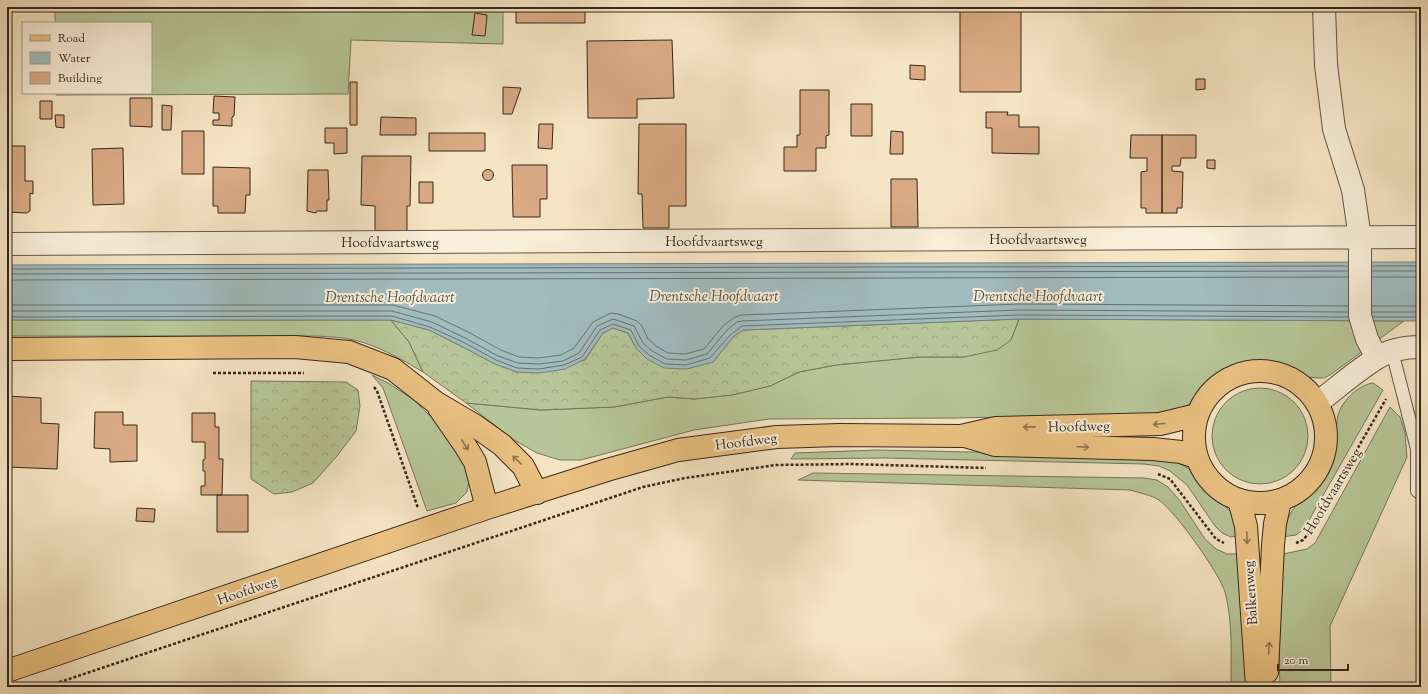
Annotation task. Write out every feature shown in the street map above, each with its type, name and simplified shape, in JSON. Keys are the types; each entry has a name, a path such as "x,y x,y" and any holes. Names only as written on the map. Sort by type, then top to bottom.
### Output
{"main road":[{"path":"7,349 295,347 349,352 393,369 435,402 474,425 502,445 523,466 537,493"},
{"path":"1264,370 1285,375 1303,387 1317,403 1325,421 1327,441 1322,461 1312,478 1298,492 1280,500 1259,504 1238,500 1220,490 1205,476 1196,457 1193,436 1197,415 1207,396 1223,381 1242,372 1264,370"},
{"path":"435,402 475,462 487,508"},
{"name":"Hoofdweg","path":"7,671 487,508 607,470 678,450 777,437 840,435 962,436 996,428 1160,424 1197,415"},
{"name":"Hoofdweg","path":"962,436 994,445 1153,449 1181,452 1196,457"},
{"name":"Balkenweg","path":"1238,500 1246,526 1257,687"},
{"name":"Balkenweg","path":"1266,687 1273,545 1275,524 1280,500"}],"street":[{"path":"1324,7 1326,65 1334,129 1353,190 1360,238 1360,316 1367,339 1385,355"},
{"name":"Hoofdvaartsweg","path":"7,244 1421,237"},
{"path":"1317,403 1385,355 1411,347 1421,347"}],"lane":[{"path":"1385,355 1399,381 1417,448 1417,491 1421,494"}],"path":[{"path":"211,372 305,373"},
{"name":"Hoofdvaartsweg","path":"1273,545 1290,545 1303,540 1309,533 1392,389 1399,381"},
{"path":"374,386 419,509"},
{"name":"Hoofdweg","path":"45,687 643,487 685,478 776,465 850,464 986,468"},
{"path":"1152,471 1170,479 1216,538 1223,543 1230,545 1247,545"}],"green space":[{"path":"55,7 503,7 503,44 351,40 348,94 56,95 152,94 152,22 55,22"},
{"path":"1019,319 1404,321 1324,378 1307,377 1283,366 1271,363 1257,362 1243,364 1227,370 1214,378 1195,401 1180,410 1148,414 955,418 769,419 694,430 581,460 560,460 537,453 514,440 466,403 541,410 614,407 668,397 694,399 732,395 770,386 799,372 836,365 919,357 964,357 1011,340"},
{"path":"1019,319 1011,340 997,350 964,357 919,357 836,365 799,372 770,386 732,395 694,399 668,397 614,407 541,410 466,403 423,372 409,342 391,320 429,330 495,364 517,372 585,360 603,333 613,328 628,333 636,348 713,362 733,337 742,330"},
{"path":"7,320 391,320 409,342 423,372 381,349 345,338 317,336 7,336"},
{"path":"372,375 388,383 414,400 456,445 470,475 467,492 456,503 427,511 383,388"},
{"path":"251,381 346,382 358,390 360,406 356,431 337,456 313,483 292,492 274,494 251,479"},
{"path":"1373,383 1383,390 1304,529 1296,535 1282,537 1286,522 1294,508 1321,480 1330,465 1336,445 1337,419 1342,406 1355,391"},
{"path":"1260,388 1278,392 1287,396 1294,402 1300,409 1304,418 1308,436 1304,454 1300,463 1294,470 1287,476 1278,480 1260,484 1242,480 1233,476 1226,470 1220,463 1216,454 1212,436 1216,418 1220,409 1226,402 1233,396 1242,392"},
{"path":"1390,407 1400,417 1405,433 1407,457 1330,626 1331,687 1280,687 1279,657 1283,554 1307,549 1315,543"},
{"path":"877,450 1152,456 1177,462 1189,469 1233,514 1237,536 1231,537 1222,533 1215,526 1187,485 1170,471 1159,466 1144,464 885,458 791,459 795,453"},
{"path":"813,473 1144,478 1157,480 1168,487 1180,501 1205,539 1216,549 1227,554 1238,554 1246,687 1231,687 1231,639 1228,603 1221,583 1186,529 1166,506 1156,498 1130,490 798,480"}],"water":[{"name":"Drentsche Hoofdvaart","path":"1421,262 1421,321 1019,319 743,330 733,337 713,362 687,369 664,368 647,359 636,348 628,333 613,328 603,333 585,359 565,369 539,373 517,372 495,364 429,330 391,320 7,320 7,265"}],"building":[{"path":"516,7 585,7 585,23 516,23"},
{"path":"960,7 1021,7 1021,92 960,92"},
{"path":"475,13 487,15 485,36 472,35"},
{"path":"672,40 674,98 637,99 637,118 588,118 587,41"},
{"path":"910,65 925,66 925,80 910,79"},
{"path":"1196,79 1205,79 1205,89 1196,90"},
{"path":"350,82 357,82 357,125 350,125"},
{"path":"503,87 521,88 512,114 503,114"},
{"path":"800,90 829,90 829,135 826,136 826,148 816,148 816,171 784,171 784,147 797,147 797,135 800,135"},
{"path":"214,96 235,97 232,126 213,125 213,120 219,120 219,113 213,113"},
{"path":"130,98 152,98 152,127 130,126"},
{"path":"40,101 52,101 52,119 40,119"},
{"path":"851,104 872,104 872,136 851,136"},
{"path":"162,105 172,106 171,130 162,130"},
{"path":"986,112 1008,112 1007,115 1019,115 1019,127 1039,127 1039,154 992,153 992,128 986,128"},
{"path":"55,115 64,115 64,128 56,127"},
{"path":"381,117 416,118 416,135 380,135"},
{"path":"539,124 553,124 552,149 538,148"},
{"path":"639,124 686,124 686,206 669,206 669,228 643,228 642,194 638,194"},
{"path":"325,128 347,128 347,153 334,154 334,143 325,143"},
{"path":"182,131 204,131 204,174 182,174"},
{"path":"891,131 903,132 903,154 890,154"},
{"path":"429,133 485,133 485,151 429,151"},
{"path":"1131,135 1162,135 1162,213 1146,213 1146,208 1141,208 1141,172 1147,171 1147,158 1130,158"},
{"path":"1162,135 1196,135 1196,158 1181,158 1180,166 1172,166 1172,171 1183,172 1182,208 1177,208 1177,213 1162,213"},
{"path":"7,146 25,146 25,181 33,181 33,194 30,193 30,211 27,213 7,212"},
{"path":"123,148 124,204 93,205 92,149"},
{"path":"362,156 411,156 410,206 407,206 407,231 375,231 375,206 361,205"},
{"path":"1207,160 1215,160 1215,169 1207,168"},
{"path":"512,165 547,165 547,199 540,199 540,217 513,217"},
{"path":"213,167 250,168 250,195 246,195 245,213 218,213 218,206 213,206"},
{"path":"308,170 328,170 329,200 327,200 327,211 317,211 316,213 307,211"},
{"path":"486,170 490,170 492,171 492,179 486,180 483,177 483,173"},
{"path":"891,179 917,179 918,227 891,227"},
{"path":"419,182 433,182 433,203 419,203"},
{"path":"7,396 41,398 41,423 59,424 57,469 7,467"},
{"path":"95,412 123,412 123,425 137,425 137,461 110,462 110,449 94,448"},
{"path":"192,413 215,413 215,427 219,427 219,459 223,459 222,495 201,495 201,486 205,486 203,460 205,459 205,442 192,442"},
{"path":"217,495 248,495 248,532 217,532"},
{"path":"137,508 155,509 154,522 136,521"}]}
